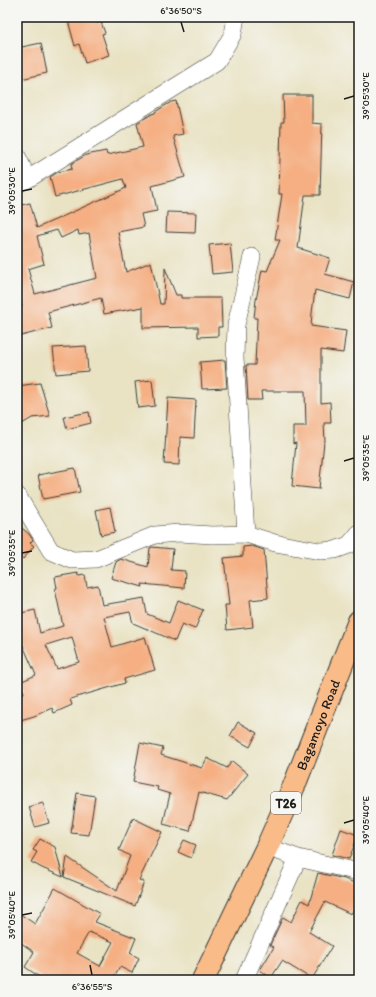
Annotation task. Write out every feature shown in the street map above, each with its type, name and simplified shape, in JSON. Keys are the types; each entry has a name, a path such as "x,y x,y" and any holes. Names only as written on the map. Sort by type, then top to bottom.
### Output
{"highway":[{"name":"Bagamoyo Road","path":"203,980 267,847 294,786 359,621"}],"street":[{"path":"17,156 22,182 217,61 233,34 236,17"},
{"path":"246,534 235,357 236,325 252,257"},
{"path":"17,495 51,551 72,560 96,559 155,535 179,532 212,535 246,534 275,543 320,551 335,550 349,545 359,533"},
{"path":"267,847 298,858 359,872"},
{"path":"244,980 298,858"}],"building":[{"path":"67,17 93,17 94,22 101,22 105,33 102,34 109,55 85,63 79,44 75,46"},
{"path":"41,43 47,73 21,79 17,61 17,48"},
{"path":"283,95 312,95 312,123 322,124 320,195 305,195 298,248 330,258 325,274 354,282 350,299 315,290 311,326 346,331 343,353 321,350 321,403 330,402 331,423 324,423 325,442 319,489 292,486 296,443 293,444 293,426 306,426 305,391 261,391 262,400 248,400 246,365 255,365 257,318 254,318 262,270 267,271 280,240 275,240 282,194 279,194 281,122 284,122"},
{"path":"176,101 183,134 173,136 185,177 152,186 157,211 141,214 144,227 118,232 126,272 151,262 160,304 164,304 165,268 176,295 181,295 181,298 221,298 222,327 218,327 218,336 198,337 198,327 143,328 143,307 104,314 101,298 48,312 52,328 17,337 17,309 22,307 17,289 17,206 30,203 37,228 126,188 123,179 55,197 50,177 58,172 72,169 71,164 86,155 106,151 107,155 143,147 137,123 171,102","holes":["57,230 61,238 78,230 79,235 89,233 97,278 35,294 28,269 44,264 37,236"]},
{"path":"167,212 196,213 195,233 166,232"},
{"path":"230,243 233,272 212,274 209,245"},
{"path":"86,346 88,371 56,374 53,348"},
{"path":"225,360 227,388 202,389 200,362"},
{"path":"152,380 155,406 138,408 135,382"},
{"path":"40,383 50,416 32,418 17,427 17,386"},
{"path":"168,398 196,400 194,438 180,437 179,465 164,464"},
{"path":"89,412 91,423 67,429 64,417"},
{"path":"75,468 80,492 43,499 38,475"},
{"path":"110,507 115,532 101,535 96,510"},
{"path":"17,524 29,534 33,540 30,543 34,546 23,559 19,555 17,558"},
{"path":"252,546 264,550 268,598 250,600 253,627 227,630 225,605 229,605 224,558 243,556 243,547"},
{"path":"150,548 173,549 171,570 185,571 184,588 142,584 143,587 111,578 116,562 121,559 148,567"},
{"path":"78,573 79,576 85,575 87,587 98,585 102,605 144,598 147,614 169,623 178,600 203,610 195,629 182,624 175,641 133,623 130,612 104,617 112,647 145,637 155,670 124,679 125,683 70,699 72,705 54,713 52,708 34,716 17,721 17,695 24,693 20,682 36,675 21,641 17,642 17,614 35,610 40,633 63,626 55,589 57,588 55,577","holes":["72,637 79,662 57,669 46,645"]},
{"path":"238,722 257,733 250,747 230,736"},
{"path":"140,743 163,748 161,755 202,768 207,758 227,768 232,761 248,774 227,800 199,792 190,831 163,824 170,794 157,790 158,787 133,782"},
{"path":"77,793 95,796 89,835 71,833"},
{"path":"43,803 49,823 35,827 29,807"},
{"path":"133,818 162,832 139,880 144,882 135,906 64,877 67,857 117,891 130,856 119,850"},
{"path":"341,829 358,835 349,859 332,855"},
{"path":"40,839 55,847 63,877 31,862 37,852 33,850"},
{"path":"184,840 196,845 191,858 178,852"},
{"path":"318,873 345,879 359,885 359,900 351,914 325,902 309,932 332,946 312,979 282,961 271,978 260,970 274,947 270,945 283,917 291,922 302,900 309,904"},
{"path":"55,888 100,914 95,922 136,938 130,953 139,958 132,973 120,967 111,980 44,980 25,967 34,952 17,940 17,912 35,924","holes":["89,932 113,942 100,966 77,953"]}]}
